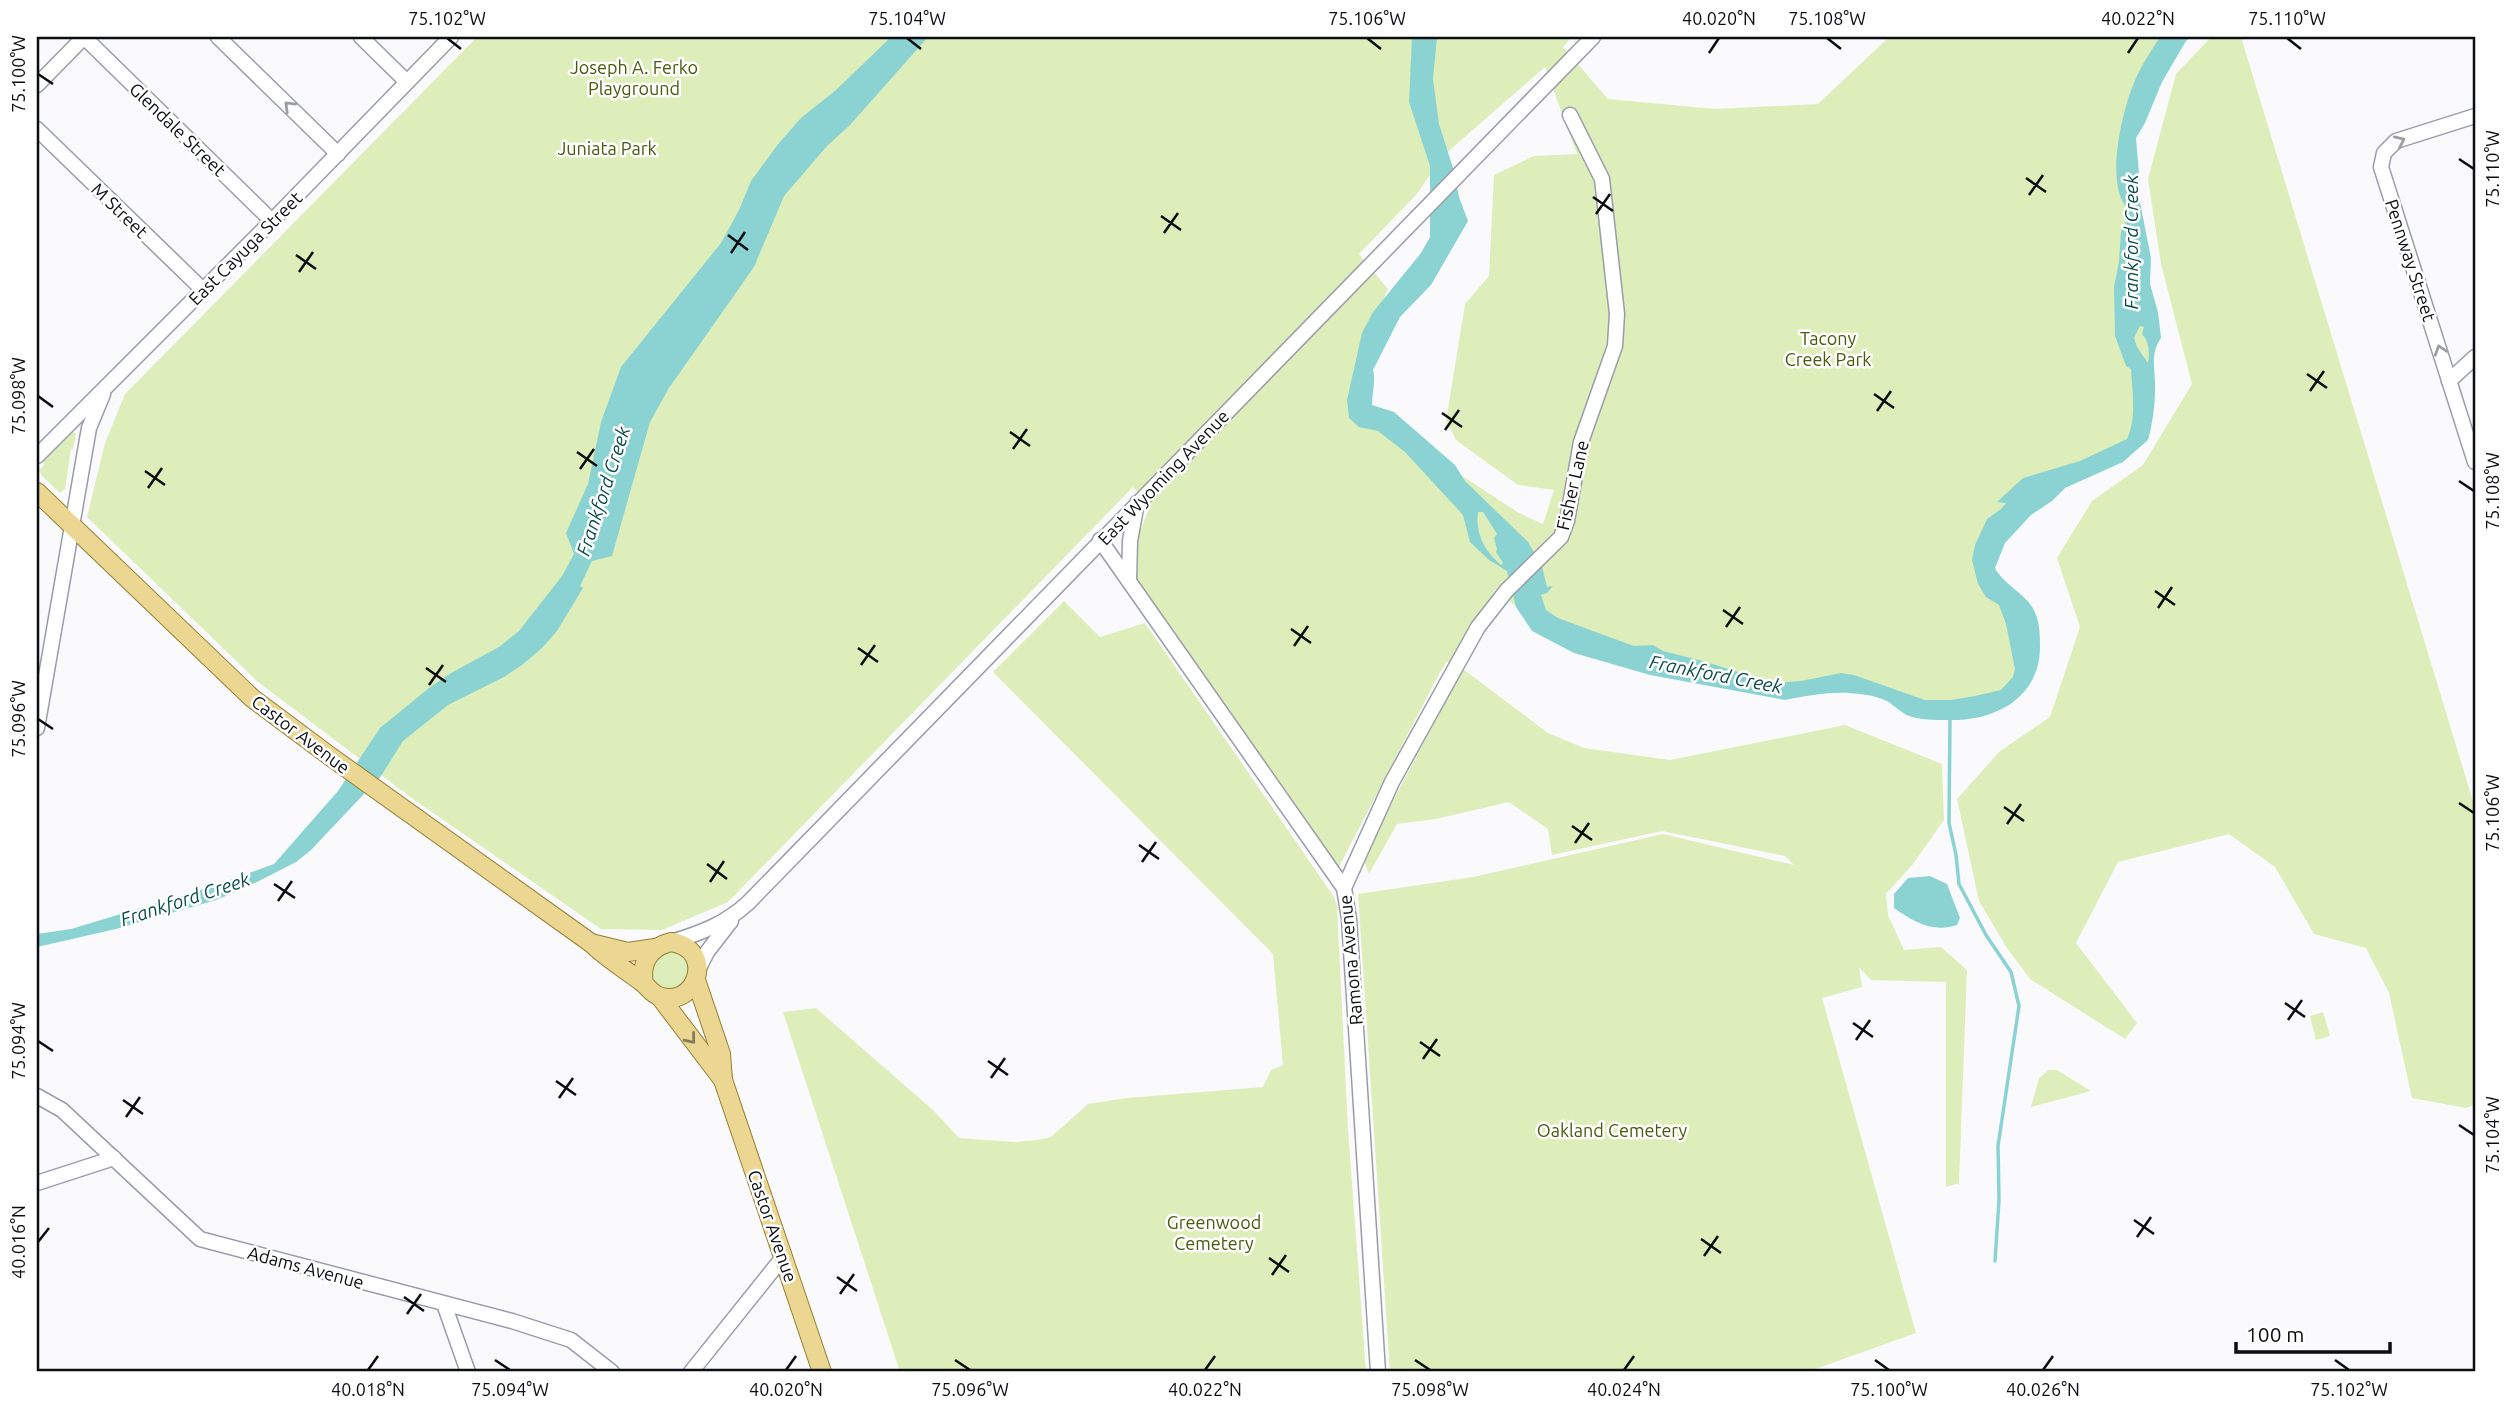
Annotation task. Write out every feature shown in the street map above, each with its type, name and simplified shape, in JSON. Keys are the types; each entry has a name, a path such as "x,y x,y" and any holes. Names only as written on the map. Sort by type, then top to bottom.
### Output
{"main road":[{"name":"Castor Avenue","path":"37,492 252,698 644,984"},
{"name":"Castor Avenue","path":"591,943 628,952 663,945"},
{"path":"663,945 687,947 694,953 697,975 684,994 660,997 644,984 644,964 663,945"},
{"name":"Castor Avenue","path":"697,975 721,1054 723,1080 822,1372"},
{"name":"Castor Avenue","path":"660,997 723,1080"}],"street":[{"path":"37,85 84,37"},
{"name":"Glendale Street","path":"84,37 272,221"},
{"path":"218,37 338,154"},
{"path":"361,37 407,82"},
{"name":"East Cayuga Street","path":"37,456 272,221 450,37"},
{"name":"East Wyoming Avenue","path":"697,975 707,952 733,917 1593,37"},
{"name":"Fisher Lane","path":"1344,888 1392,782 1478,627 1507,590 1561,537 1567,521 1581,442 1615,346 1617,314 1602,178 1570,115"},
{"name":"Pennway Street","path":"2475,116 2396,141 2384,153 2381,167 2475,462"},
{"name":"M Street","path":"37,130 203,290"},
{"path":"2449,381 2475,357"},
{"path":"37,727 89,428 105,389"},
{"path":"1129,581 1130,541 1137,503"},
{"name":"Ramona Avenue","path":"1100,540 1344,888 1349,919 1378,1372"},
{"name":"East Wyoming Avenue","path":"663,945 708,931 733,917"},
{"name":"Adams Avenue","path":"37,1096 62,1110 200,1239 512,1321 571,1340 612,1372"},
{"path":"37,1183 114,1158"},
{"path":"691,1372 783,1256"},
{"path":"444,1304 468,1372"}],"green space":[{"path":"477,37 1572,37 1563,47 1608,99 1715,109 1818,104 1889,37 2176,37 2131,121 2146,288 2155,318 2142,439 2040,493 1980,575 2034,645 2019,688 1971,714 1865,689 1786,696 1535,623 1495,589 1494,597 1449,665 1447,661 1439,674 1339,867 1226,714 1133,576 1132,552 1150,506 1133,487 728,902 662,930 601,929 413,799 258,682 87,517 105,443 125,394","holes":["1545,67 1577,154 1534,156 1494,175 1489,276 1465,304 1446,421 1456,440 1518,485 1554,490 1543,524 1519,513 1366,413 1371,326 1388,289 1359,254 1416,195 1443,156"]},
{"path":"2211,37 2241,37 2475,808 2475,1104 2466,1108 2412,1098 2389,993 2366,948 2314,934 2275,867 2229,834 2118,862 2076,943 2137,1023 2125,1039 2030,979 2007,948 1979,901 1957,799 2000,751 2050,717 2080,627 2057,558 2092,501 2143,465 2192,384 2161,264 2148,179 2176,74"},
{"path":"73,432 76,434 65,489 60,493 39,470 45,464 43,462"},
{"name":"Greenwood Cemetery","path":"1064,601 1100,637 1145,623 1334,897 1337,906 1348,1129 1366,1372 900,1372 783,1012 816,1008 934,1111 959,1138 1015,1142 1051,1137 1088,1104 1127,1098 1263,1087 1271,1070 1283,1065 1273,954 993,672"},
{"name":"Oakland Cemetery","path":"1463,669 1548,733 1584,748 1670,760 1845,725 1942,764 1944,820 1913,864 1886,894 1888,915 1904,950 1941,947 1967,970 1959,1183 1946,1187 1946,982 1871,980 1859,967 1862,987 1822,998 1916,1333 1807,1372 1390,1372 1358,894 1473,877 1663,834 1794,865 1785,856 1662,831 1552,855 1548,829 1509,802 1436,819 1397,824 1369,874 1363,857"},
{"path":"671,951 684,957 690,970 684,983 671,989 658,983 652,970 658,957"},
{"path":"2323,1012 2330,1036 2316,1040 2310,1016"},
{"path":"2049,1070 2057,1070 2091,1091 2031,1107 2039,1078"}],"water":[{"name":"Frankford Creek","path":"891,37 928,37 784,196 754,267 669,388 650,422 612,556 592,561 580,586 583,588 557,631 542,648 504,677 448,705 403,741 381,776 311,850 296,862 216,900 116,929 37,947 37,934 71,929 207,888 274,864 338,791 380,728 429,688 499,647 519,631 562,576 574,554 566,533 588,484 601,422 621,367 721,243 751,181 779,143 801,118 836,90"},
{"name":"Frankford Creek","path":"1412,37 1437,37 1433,79 1439,124 1468,221 1431,285 1400,317 1373,370 1372,405 1394,412 1455,465 1465,481 1528,542 1542,566 1547,587 1553,586 1541,595 1546,610 1558,618 1634,646 1653,645 1663,651 1773,683 1841,673 1925,700 1951,700 2001,690 2013,677 2015,669 2006,624 1999,605 1986,597 1978,584 1972,560 1975,545 1987,519 2006,503 1997,502 2023,478 2080,461 2127,439 2130,431 2133,404 2131,369 2126,366 2115,336 2114,287 2121,231 2126,222 2126,207 2117,178 2119,139 2134,83 2160,37 2191,37 2162,82 2136,138 2140,185 2138,192 2151,258 2150,284 2158,312 2161,338 2154,357 2155,397 2148,440 2123,462 2065,488 2031,515 2005,543 1995,568 1999,575 2028,601 2039,627 2038,666 2032,681 2022,694 1997,712 1981,717 1964,720 1923,719 1905,714 1886,700 1866,695 1834,693 1785,700 1650,675 1574,653 1532,631 1516,607 1507,571 1489,560 1470,542 1463,515 1405,452 1378,431 1359,427 1349,418 1347,400 1362,333 1373,312 1421,253 1430,237 1430,166 1409,102","holes":["2140,326 2144,327 2142,334 2148,348 2148,363 2134,338","1478,512 1483,512 1497,534 1494,538 1496,552 1503,563 1501,565 1482,542 1478,528"]},
{"path":"1930,876 1947,884 1960,918 1957,925 1931,927 1894,908 1894,894 1908,878"}],"waterway":[{"path":"1950,718 1949,823 1959,884 1986,935 2011,972 2019,1006 1998,1146 1999,1200 1995,1261"}],"park label":[{"name":"Joseph A. Ferko Playground","path":"634,77"},
{"name":"Juniata Park","path":"607,148"},
{"name":"Tacony Creek Park","path":"1828,348"}]}
